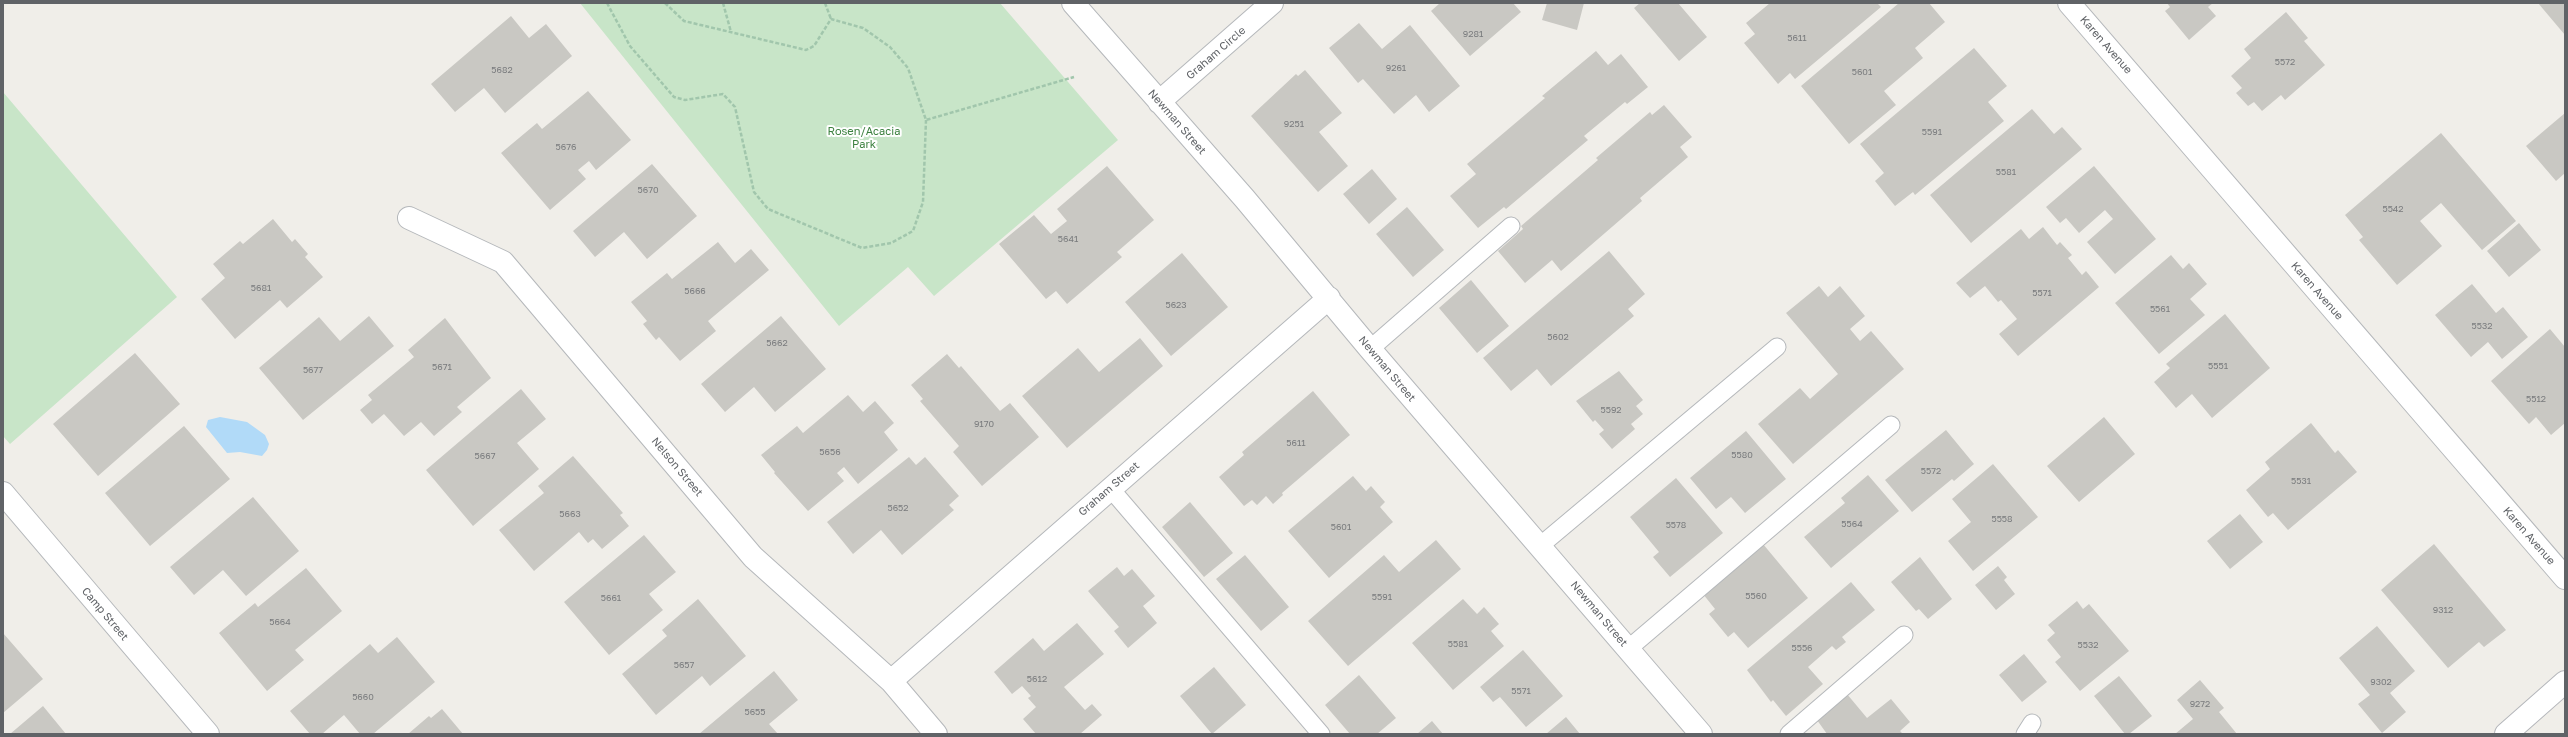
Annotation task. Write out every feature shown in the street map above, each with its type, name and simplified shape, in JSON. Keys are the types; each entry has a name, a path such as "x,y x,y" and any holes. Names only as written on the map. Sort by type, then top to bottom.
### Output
{"street":[{"name":"Newman Street","path":"1074,3 1329,298 1370,349 1541,545 1701,734"},
{"name":"Graham Circle","path":"1159,102 1272,3"},
{"name":"Karen Avenue","path":"2069,3 2565,578"},
{"name":"Nelson Street","path":"409,218 504,262 753,558 891,682 936,734"},
{"name":"Graham Street","path":"891,682 1110,488 1329,298"},
{"name":"Camp Street","path":"3,493 208,734"},
{"path":"2506,734 2565,682"}],"lane":[{"path":"1370,349 1511,226"},
{"path":"1541,545 1777,347"},
{"path":"1628,649 1891,425"},
{"path":"1110,488 1321,734"},
{"path":"1789,734 1904,635"}],"path":[{"path":"607,3 630,46 674,97 685,100 723,94 735,107 754,192 768,209 862,248 891,243 913,231 922,202 926,120 908,68 890,47 863,28 830,19"},
{"path":"665,3 684,21 806,50 814,46 830,19 825,3"},
{"path":"723,3 731,32"},
{"path":"926,120 1074,77"}],"green space":[{"name":"Rosen/Acacia Park","path":"580,3 1000,3 1118,140 934,296 908,267 839,326"},
{"path":"3,92 177,297 10,444 3,436"}],"water":[{"path":"220,417 247,422 265,435 269,444 267,450 262,456 240,452 227,453 206,427 208,420"}],"building":[{"path":"1440,3 1513,3 1521,12 1470,56 1431,11"},
{"path":"1547,3 1584,3 1577,30 1542,20"},
{"path":"1640,3 1678,3 1707,37 1679,61 1634,8"},
{"path":"1770,3 1877,3 1881,7 1795,79 1790,73 1778,84 1744,43 1755,34 1746,23"},
{"path":"1899,3 1929,3 1945,22 1915,48 1923,58 1884,91 1896,105 1849,144 1801,86"},
{"path":"2167,3 2213,3 2208,7 2216,16 2189,40 2165,11 2170,7"},
{"path":"2538,3 2565,3 2565,35"},
{"path":"2286,12 2308,38 2304,41 2325,65 2285,100 2281,95 2262,111 2254,102 2248,106 2236,93 2242,88 2231,76 2251,58 2244,49"},
{"path":"511,16 529,38 546,24 572,56 505,113 484,88 455,112 431,84"},
{"path":"1359,23 1382,49 1410,25 1460,86 1429,112 1416,95 1394,114 1363,79 1358,83 1329,48"},
{"path":"1974,48 2007,86 1988,102 2004,121 1915,195 1913,192 1895,206 1875,181 1884,173 1860,144"},
{"path":"1596,51 1608,65 1621,54 1648,87 1627,104 1625,102 1584,136 1588,140 1506,209 1504,207 1478,228 1450,196 1476,174 1467,164 1545,98 1542,96"},
{"path":"1305,70 1342,113 1319,132 1348,166 1318,192 1251,116 1296,74 1298,76"},
{"path":"588,91 631,140 596,170 589,161 578,170 586,179 550,210 501,153 537,123 542,129"},
{"path":"1664,105 1692,137 1680,147 1688,157 1640,198 1642,201 1561,271 1552,260 1525,283 1498,251 1523,229 1521,226 1598,160 1596,158 1650,112 1652,115"},
{"path":"2032,109 2054,134 2062,127 2082,149 1971,243 1930,195"},
{"path":"2565,113 2565,173 2556,181 2526,146"},
{"path":"2441,133 2516,221 2482,250 2441,203 2420,221 2442,246 2397,285 2359,240 2363,237 2345,215"},
{"path":"652,164 697,216 647,259 624,232 595,257 573,231"},
{"path":"1107,166 1154,220 1117,252 1122,257 1067,304 1056,291 1046,299 999,244 1034,215 1051,234 1067,221 1057,209"},
{"path":"2094,166 2156,239 2115,274 2087,242 2113,219 2105,210 2079,233 2066,218 2060,223 2046,207"},
{"path":"1372,169 1397,199 1369,224 1343,194"},
{"path":"1407,207 1444,250 1413,277 1376,234"},
{"path":"273,219 292,242 295,239 308,254 305,257 323,277 287,308 280,300 235,339 201,299 225,278 213,264 240,241 243,244"},
{"path":"2519,223 2541,250 2509,277 2487,251"},
{"path":"2043,227 2057,245 2060,242 2072,255 2068,258 2082,275 2086,271 2099,287 2018,356 1999,334 2017,319 2001,300 1998,302 1985,286 1970,298 1956,283 2021,229 2029,239"},
{"path":"718,242 735,263 751,249 769,270 708,321 716,331 680,361 659,337 656,340 643,324 647,321 631,302 667,273 672,279"},
{"path":"1609,251 1645,294 1628,309 1634,316 1551,386 1537,369 1511,391 1483,358"},
{"path":"1182,253 1228,307 1171,356 1125,302"},
{"path":"2171,255 2183,269 2189,263 2207,284 2190,299 2205,315 2159,354 2115,303"},
{"path":"1471,280 1509,326 1477,353 1439,308"},
{"path":"2472,284 2496,313 2503,307 2528,337 2502,359 2488,342 2471,357 2435,315"},
{"path":"1819,286 1828,297 1840,286 1865,316 1850,329 1860,341 1871,331 1904,369 1793,464 1758,424 1800,388 1810,399 1838,374 1786,313"},
{"path":"2225,314 2270,368 2212,418 2192,394 2176,408 2154,382 2170,368 2166,364"},
{"path":"369,316 394,346 303,420 259,368 319,317 340,341"},
{"path":"781,316 826,369 775,412 754,387 725,412 701,384"},
{"path":"445,318 491,378 457,407 462,412 434,436 421,422 404,436 384,414 372,424 360,410 372,400 368,395 414,357 408,350"},
{"path":"2550,329 2565,347 2565,423 2551,435 2536,417 2529,424 2491,381"},
{"path":"1140,338 1163,366 1067,448 1022,396 1078,348 1099,372"},
{"path":"135,353 180,404 98,476 53,424"},
{"path":"947,354 959,368 961,366 1000,411 1010,403 1039,437 982,486 953,452 959,446 920,401 923,399 911,385"},
{"path":"1619,371 1643,400 1636,406 1643,414 1631,424 1635,429 1612,449 1599,434 1604,430 1595,420 1593,422 1576,401"},
{"path":"521,389 546,419 517,443 539,469 473,526 426,470"},
{"path":"1313,391 1350,435 1282,493 1283,495 1273,504 1266,496 1257,505 1252,500 1244,506 1219,477 1244,455 1242,452"},
{"path":"848,395 863,412 875,401 894,423 884,432 898,450 858,484 844,467 837,473 844,481 808,511 774,473 775,472 761,455 797,426 803,433"},
{"path":"2104,417 2135,454 2079,502 2047,466"},
{"path":"2311,423 2335,453 2338,450 2357,472 2288,530 2273,513 2268,517 2246,490 2270,469 2265,462"},
{"path":"184,426 230,479 150,546 105,493"},
{"path":"1946,430 1974,464 1954,481 1952,479 1912,512 1885,480"},
{"path":"1746,431 1786,479 1745,513 1731,497 1716,509 1690,478"},
{"path":"573,456 623,513 620,515 629,526 602,549 593,539 588,543 579,532 534,571 499,530 544,493 538,486"},
{"path":"909,457 916,465 925,457 959,496 949,505 954,510 902,555 881,530 853,554 827,522"},
{"path":"1993,464 2038,517 1973,571 1948,541 1971,522 1952,499"},
{"path":"1868,475 1899,511 1831,568 1804,537 1845,503 1841,498"},
{"path":"1353,476 1366,491 1371,486 1385,502 1380,507 1393,522 1329,578 1288,531"},
{"path":"1676,478 1723,533 1670,577 1653,557 1659,552 1630,517"},
{"path":"253,497 299,551 246,596 223,570 194,595 170,567"},
{"path":"1190,502 1233,553 1204,577 1162,527"},
{"path":"2240,514 2263,542 2230,569 2207,541"},
{"path":"644,535 676,572 649,594 663,610 609,655 564,602"},
{"path":"1436,540 1461,569 1348,666 1308,621 1384,555 1399,572"},
{"path":"1763,544 1808,598 1748,648 1734,632 1728,637 1709,614 1715,609 1703,594"},
{"path":"2434,544 2506,630 2484,647 2479,642 2448,668 2381,590"},
{"path":"1245,555 1289,607 1261,631 1216,579"},
{"path":"1920,557 1952,599 1928,619 1919,609 1916,611 1891,582"},
{"path":"1998,566 2007,577 2004,580 2015,594 1996,610 1975,585"},
{"path":"1117,567 1124,576 1132,569 1155,596 1143,606 1157,623 1128,648 1114,631 1119,627 1088,591"},
{"path":"306,568 342,611 295,650 304,660 267,691 219,633 255,603 258,607"},
{"path":"1851,582 1875,610 1842,637 1846,642 1836,650 1832,646 1808,667 1823,684 1786,716 1773,700 1771,702 1747,670"},
{"path":"698,599 746,656 710,686 702,676 656,715 622,674 667,636 662,630"},
{"path":"1463,599 1477,614 1484,607 1499,624 1491,631 1504,646 1453,690 1412,643"},
{"path":"2077,601 2083,609 2089,604 2129,651 2080,691 2055,662 2061,657 2047,640 2055,633 2048,625"},
{"path":"1077,623 1104,654 1064,687 1085,710 1092,704 1102,715 1080,734 1036,734 1023,719 1036,707 1028,698 1031,696 1022,686 1012,694 994,672 1033,638 1044,651"},
{"path":"2377,626 2415,671 2390,693 2406,712 2382,733 2358,704 2370,695 2339,658"},
{"path":"3,633 43,679 3,713"},
{"path":"397,637 435,682 373,734 360,734 344,715 322,734 310,734 290,711 370,644 378,653"},
{"path":"1523,650 1563,696 1526,727 1500,697 1493,702 1480,687"},
{"path":"2024,654 2047,682 2022,702 1999,675"},
{"path":"1214,667 1246,705 1212,734 1180,696"},
{"path":"774,671 798,700 769,724 778,734 699,734"},
{"path":"1359,675 1396,718 1377,734 1350,734 1325,705"},
{"path":"2119,676 2152,716 2129,734 2125,734 2094,696"},
{"path":"2200,680 2224,708 2219,712 2237,734 2175,734 2193,719 2177,700"},
{"path":"1847,694 1867,718 1891,699 1910,722 1900,731 1903,734 1827,734 1817,720"},
{"path":"43,706 66,734 10,734"},
{"path":"442,709 463,734 408,734 429,716 431,718"},
{"path":"1566,717 1580,734 1546,734"},
{"path":"1432,721 1443,734 1417,734"}]}
